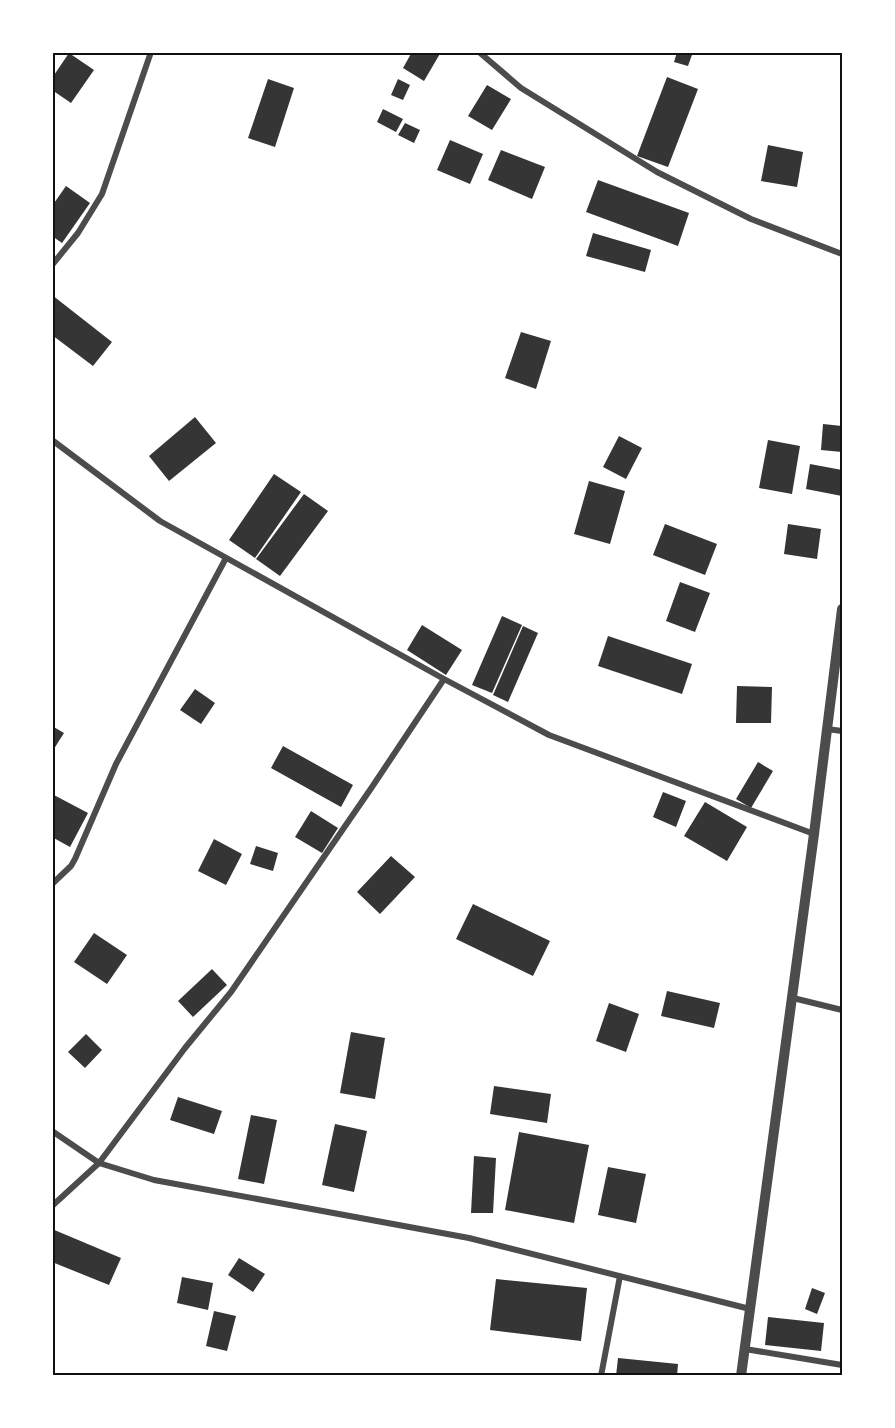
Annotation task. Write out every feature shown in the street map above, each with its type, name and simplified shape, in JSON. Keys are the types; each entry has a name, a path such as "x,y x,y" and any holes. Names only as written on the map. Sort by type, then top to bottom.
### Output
{"street":[{"path":"52,265 78,233 102,194 151,52"},
{"path":"479,52 520,88 657,172 751,219 843,254"},
{"path":"52,440 160,521 549,735 814,834"},
{"path":"52,884 75,860 116,764 226,558"},
{"path":"741,1376 843,609"},
{"path":"52,1206 99,1163 185,1048 231,992 366,797 444,679"},
{"path":"827,729 843,731"},
{"path":"793,998 843,1010"},
{"path":"52,1131 99,1163 154,1180 470,1238 750,1309"},
{"path":"601,1376 620,1276"},
{"path":"745,1349 843,1365"}],"building":[{"path":"412,52 441,52 424,81 403,68"},
{"path":"677,52 693,52 688,66 674,62"},
{"path":"69,53 94,70 71,103 52,90 52,78"},
{"path":"667,77 698,89 668,167 637,156"},
{"path":"268,79 294,88 275,147 248,138"},
{"path":"398,79 410,85 403,100 391,95"},
{"path":"487,85 511,99 492,130 468,116"},
{"path":"383,109 403,119 396,132 377,122"},
{"path":"405,123 420,130 414,143 398,135"},
{"path":"450,140 483,154 470,184 437,170"},
{"path":"768,145 803,152 797,187 761,181"},
{"path":"501,150 545,167 532,199 488,180"},
{"path":"598,180 689,213 678,246 586,212"},
{"path":"66,186 90,203 62,243 52,236 52,206"},
{"path":"593,233 651,250 645,272 586,256"},
{"path":"52,295 112,342 93,366 52,335"},
{"path":"521,332 551,341 536,389 505,378"},
{"path":"195,417 216,443 169,481 149,456"},
{"path":"823,424 842,426 842,452 821,450"},
{"path":"619,436 642,448 626,479 603,467"},
{"path":"768,440 800,446 792,494 759,488"},
{"path":"810,464 842,470 842,496 806,489"},
{"path":"274,474 301,492 255,558 229,540"},
{"path":"589,481 625,491 610,544 574,534"},
{"path":"304,494 328,511 280,576 256,559"},
{"path":"665,524 717,544 705,575 653,555"},
{"path":"788,524 821,529 817,559 784,554"},
{"path":"680,582 710,593 695,632 666,621"},
{"path":"502,616 522,625 492,693 472,685"},
{"path":"422,625 462,650 446,675 407,650"},
{"path":"523,626 538,633 508,702 493,695"},
{"path":"608,636 692,664 682,694 598,666"},
{"path":"737,686 772,687 771,723 736,723"},
{"path":"195,689 215,703 201,724 180,710"},
{"path":"52,726 64,733 52,752"},
{"path":"283,746 353,785 341,807 271,768"},
{"path":"758,762 773,771 751,808 736,799"},
{"path":"663,792 686,801 676,827 653,817"},
{"path":"52,794 88,813 70,847 52,837"},
{"path":"705,802 747,827 727,861 684,836"},
{"path":"311,811 338,828 322,853 295,837"},
{"path":"214,839 242,854 226,885 198,871"},
{"path":"256,846 278,853 273,871 250,864"},
{"path":"391,856 415,877 380,914 357,892"},
{"path":"473,904 550,941 533,976 456,939"},
{"path":"94,933 127,955 107,984 74,962"},
{"path":"212,969 227,985 193,1017 178,1001"},
{"path":"667,991 720,1003 714,1028 661,1016"},
{"path":"609,1003 639,1014 626,1052 596,1041"},
{"path":"351,1032 385,1038 375,1099 340,1093"},
{"path":"86,1034 102,1050 85,1068 68,1052"},
{"path":"494,1086 551,1094 547,1123 490,1114"},
{"path":"178,1097 222,1111 214,1134 170,1120"},
{"path":"251,1115 277,1120 264,1184 238,1179"},
{"path":"335,1124 367,1131 354,1192 322,1185"},
{"path":"519,1132 589,1145 574,1223 505,1210"},
{"path":"474,1156 496,1158 493,1213 471,1213"},
{"path":"608,1167 646,1174 636,1223 598,1215"},
{"path":"52,1229 121,1258 109,1285 52,1262"},
{"path":"239,1258 265,1274 253,1292 228,1275"},
{"path":"182,1277 213,1283 208,1310 177,1303"},
{"path":"496,1279 587,1288 581,1341 490,1330"},
{"path":"812,1288 825,1293 817,1314 805,1309"},
{"path":"214,1311 236,1316 227,1351 206,1346"},
{"path":"768,1317 824,1323 821,1351 765,1345"},
{"path":"618,1358 678,1364 677,1376 616,1376"}]}
